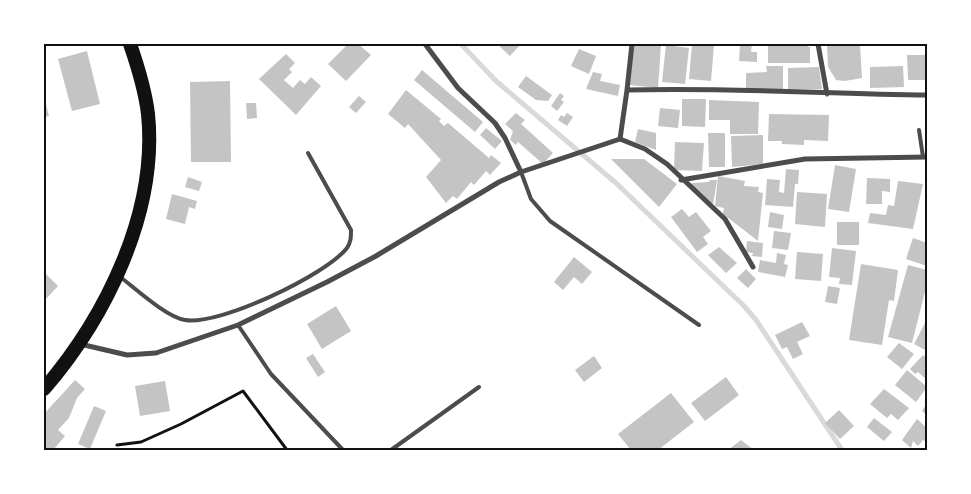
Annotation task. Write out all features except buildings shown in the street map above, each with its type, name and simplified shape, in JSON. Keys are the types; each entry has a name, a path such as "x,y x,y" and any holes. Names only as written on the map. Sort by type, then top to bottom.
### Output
{"highway":[{"path":"44,389 79,344 96,317 117,274 133,231 141,198 149,142 143,82 130,44"}],"street":[{"path":"425,44 458,88 495,123 505,138 521,172"},
{"path":"620,138 632,44"},
{"path":"818,44 827,94"},
{"path":"627,90 698,88 827,94 927,95"},
{"path":"79,344 127,355 156,353 238,325 368,260 499,182 521,172 620,138 645,149 667,164 681,180 725,219 753,267"},
{"path":"681,180 805,159 925,157"}],"lane":[{"path":"919,130 925,157"},
{"path":"117,274 172,315 182,320 194,322 247,306 285,290 329,264 346,249 351,240 351,230 308,153"},
{"path":"521,172 531,199 550,222 699,325"},
{"path":"238,325 271,374 343,450"},
{"path":"390,450 479,387"}],"path":[{"path":"117,445 141,442 181,424 243,391 286,450"}],"waterway":[{"path":"461,44 496,81 616,183 744,306 756,320 842,450"}]}
